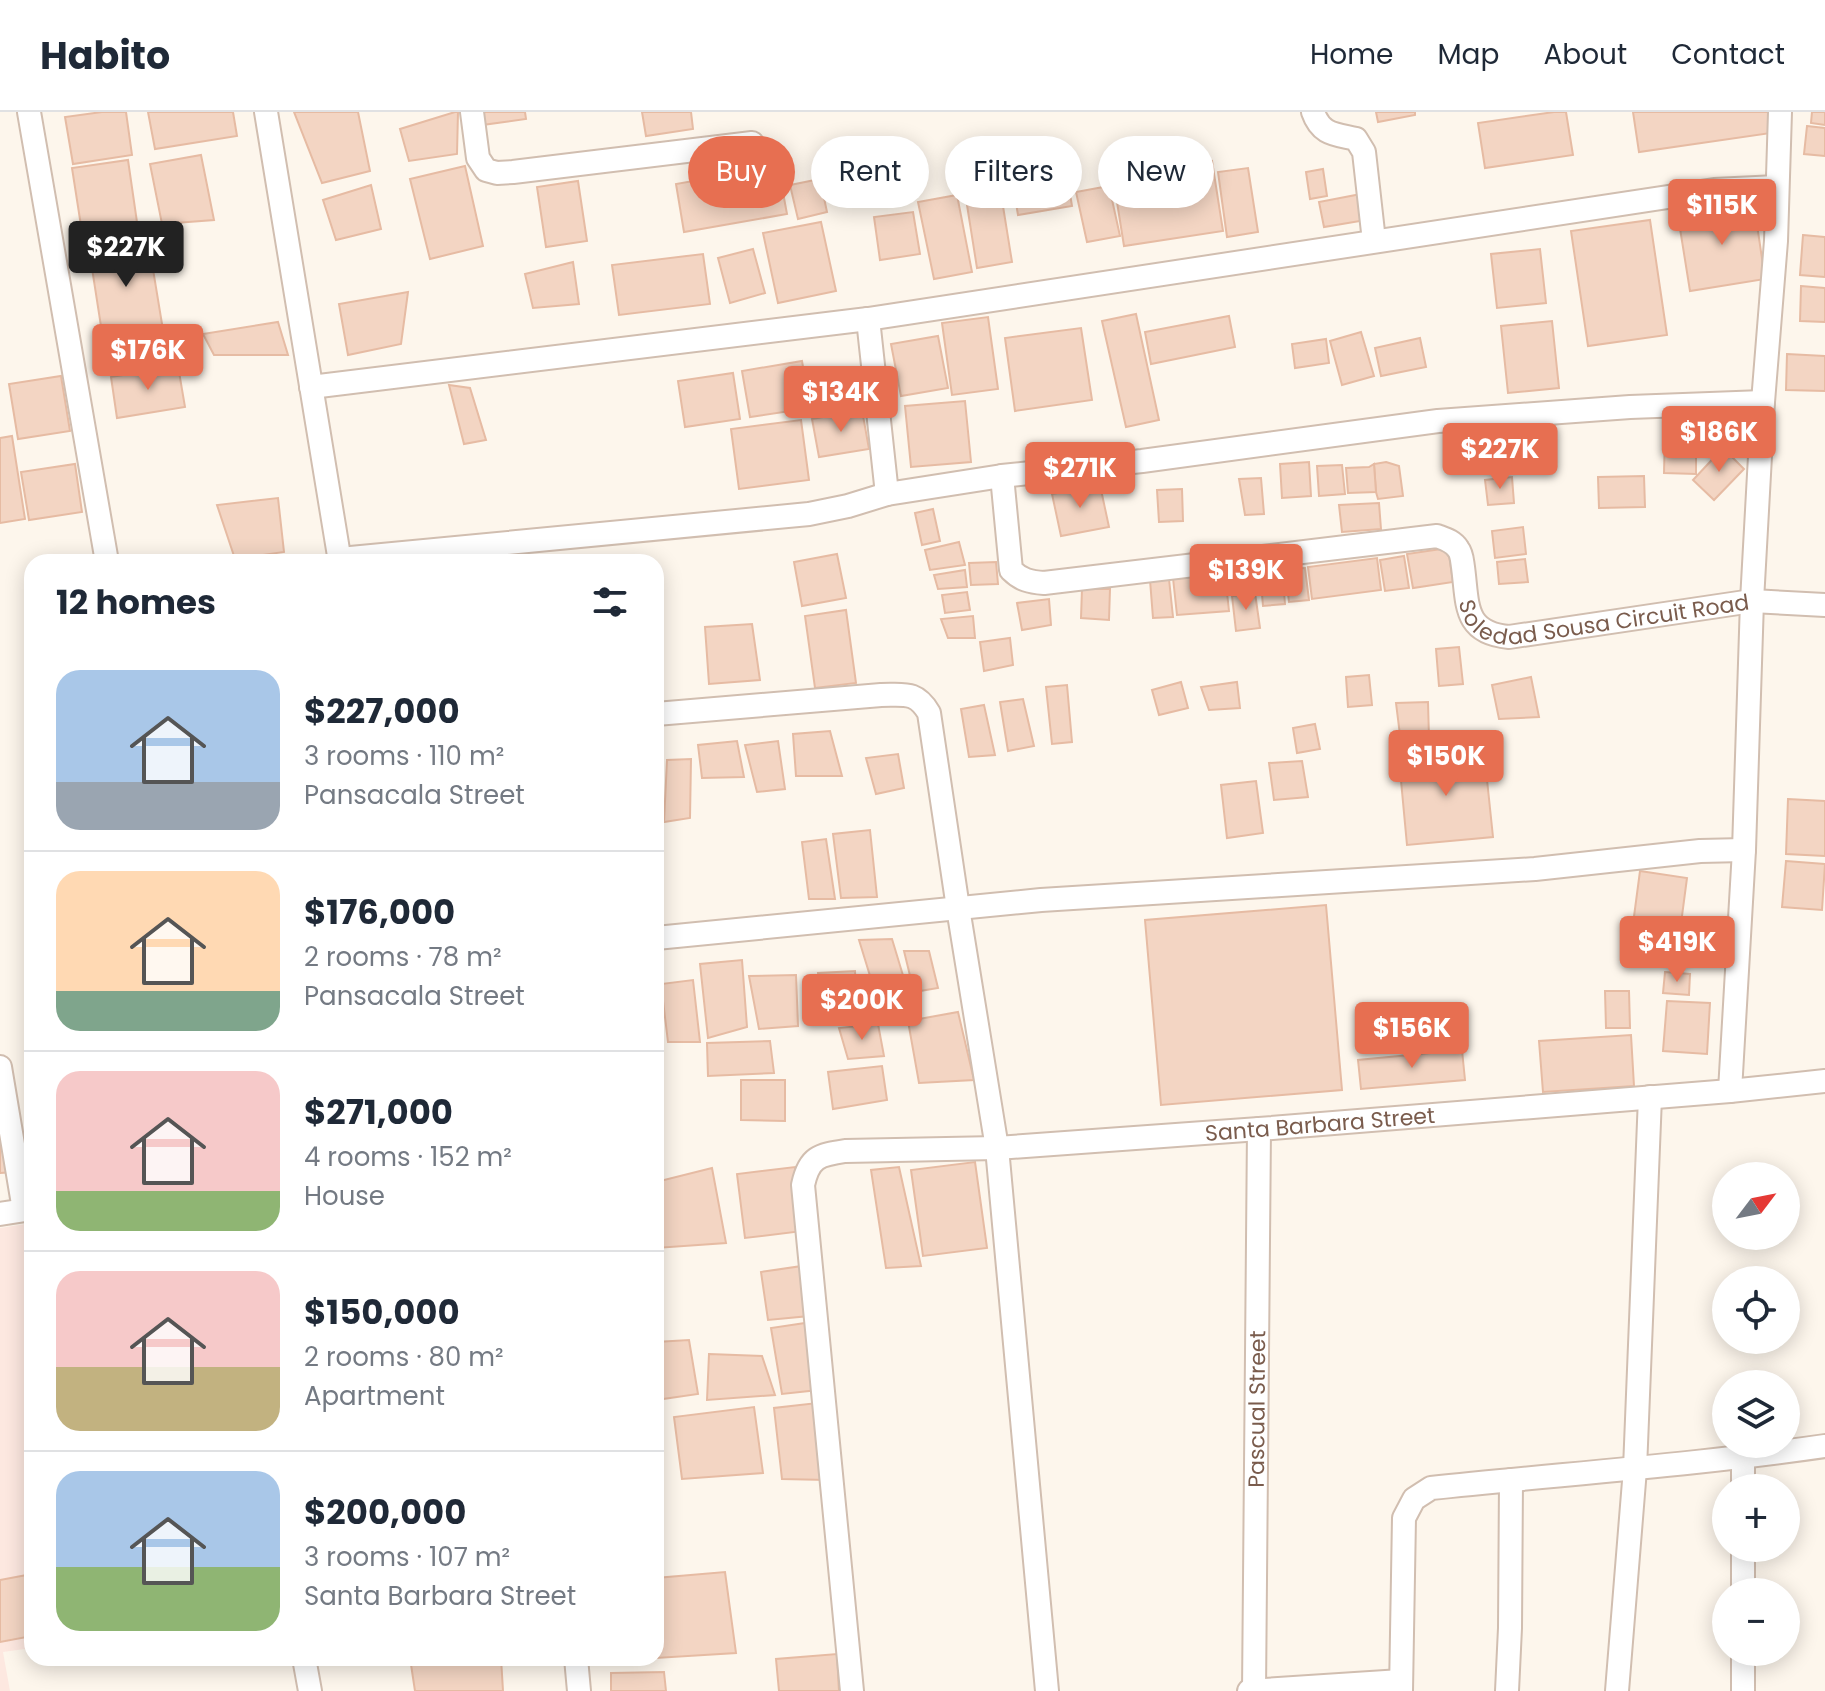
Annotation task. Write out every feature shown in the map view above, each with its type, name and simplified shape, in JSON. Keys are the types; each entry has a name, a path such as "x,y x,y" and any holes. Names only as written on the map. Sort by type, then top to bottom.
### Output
{"street":[{"path":"29,112 106,554"},
{"path":"266,112 339,554"},
{"path":"472,112 478,158 486,170 497,173 688,151"},
{"path":"1313,112 1326,132 1356,139 1364,152 1374,241"},
{"path":"1730,1091 1744,850 1752,601 1776,241 1780,112"},
{"path":"311,387 868,319 1714,190 1777,187"},
{"path":"868,319 887,494"},
{"path":"401,554 809,514 887,494 1002,476 1142,461 1438,421 1630,407 1763,402"},
{"name":"Soledad Sousa Circuit Road","path":"1002,476 1011,570 1019,578 1031,582 1044,583 1437,536 1452,541 1460,550 1470,616 1481,628 1496,636 1509,637 1752,601 1825,605"},
{"path":"664,713 881,695 912,695 923,703 929,713 997,1148 1047,1691"},
{"path":"664,937 1041,900 1535,869 1700,851 1744,850"},
{"path":"0,1067 24,1190"},
{"name":"Santa Barbara Street","path":"852,1691 803,1185 807,1168 815,1160 826,1154 845,1151 997,1148 1825,1081"},
{"path":"1617,1691 1635,1469 1650,1097"},
{"name":"Pascual Street","path":"1252,1691 1259,1129"},
{"path":"0,1214 24,1211"},
{"path":"1800,1450 1825,1446"},
{"path":"1252,1691 1401,1686 1404,1518 1414,1499 1431,1488 1743,1458 1743,1474"},
{"path":"1507,1691 1511,1480"},
{"path":"305,1666 310,1691"},
{"path":"577,1666 579,1691"},
{"path":"1743,1666 1743,1691"}],"shaded area":[{"path":"24,1224 24,1649 3,1652 10,1691 0,1691 0,1228"}],"building":[{"path":"126,112 132,155 73,164 65,117"},
{"path":"148,112 233,112 237,136 155,149"},
{"path":"294,112 358,112 370,171 322,183"},
{"path":"458,112 457,154 409,161 400,129"},
{"path":"481,112 525,112 526,119 482,125"},
{"path":"642,112 691,112 693,129 646,136"},
{"path":"1376,112 1415,112 1415,115 1378,122"},
{"path":"1566,112 1573,155 1485,168 1478,123"},
{"path":"1633,112 1768,112 1771,133 1639,152"},
{"path":"1812,112 1825,112 1825,125 1811,123"},
{"path":"1807,126 1825,128 1825,156 1804,154"},
{"path":"201,155 214,220 162,224 150,164"},
{"path":"128,160 139,236 84,245 72,168"},
{"path":"465,166 483,246 430,259 410,179"},
{"path":"1248,168 1258,232 1227,237 1218,172"},
{"path":"1323,169 1327,196 1310,199 1306,172"},
{"path":"1214,174 1223,231 1124,246 1118,208 1214,208"},
{"path":"578,181 587,241 546,247 537,187"},
{"path":"811,181 811,208 826,208 827,212 798,219 795,184"},
{"path":"688,182 688,208 786,208 787,214 684,232 676,184"},
{"path":"371,185 381,229 336,240 323,200"},
{"path":"1098,188 1098,208 1114,208 1120,236 1087,242 1080,208 1082,208 1082,191"},
{"path":"1361,194 1366,220 1324,227 1319,202"},
{"path":"945,197 945,208 960,208 972,272 934,279 919,208 929,208 929,200"},
{"path":"1754,204 1765,279 1690,291 1678,216"},
{"path":"967,208 1003,208 1012,262 977,268"},
{"path":"1017,208 1060,208 1018,215"},
{"path":"913,212 920,254 880,260 874,217"},
{"path":"1650,220 1667,335 1588,346 1571,231"},
{"path":"821,222 836,291 778,303 763,233"},
{"path":"1803,235 1825,237 1825,277 1800,275"},
{"path":"148,239 163,330 103,339 89,249"},
{"path":"753,249 765,293 730,303 718,258"},
{"path":"1540,249 1546,303 1497,308 1491,254"},
{"path":"703,254 710,304 619,315 612,265"},
{"path":"573,262 579,304 533,308 525,274"},
{"path":"1801,286 1825,288 1825,322 1800,321"},
{"path":"408,292 401,344 348,355 339,304"},
{"path":"1136,314 1159,420 1126,427 1102,321"},
{"path":"1229,316 1235,347 1151,364 1145,332"},
{"path":"988,317 998,389 952,395 942,323"},
{"path":"1552,321 1559,388 1508,393 1501,326"},
{"path":"278,322 288,355 214,355 203,334"},
{"path":"1081,328 1092,400 1015,411 1005,338"},
{"path":"1361,332 1374,376 1342,385 1330,341"},
{"path":"938,336 948,388 901,396 891,344"},
{"path":"1420,338 1426,367 1381,376 1375,348"},
{"path":"1326,339 1329,363 1295,368 1292,344"},
{"path":"1787,354 1825,356 1825,391 1786,390"},
{"path":"802,361 810,408 750,417 742,371"},
{"path":"178,366 185,407 117,418 111,377"},
{"path":"733,373 740,419 685,427 678,381"},
{"path":"61,376 70,431 18,439 9,384"},
{"path":"449,385 470,388 486,440 464,444"},
{"path":"965,401 971,462 911,467 905,406"},
{"path":"862,410 869,449 819,457 812,419"},
{"path":"801,420 809,480 739,489 731,429"},
{"path":"1665,431 1696,431 1696,474 1664,473"},
{"path":"12,436 25,519 0,523 0,438"},
{"path":"1723,448 1744,469 1714,500 1693,480"},
{"path":"1309,462 1311,496 1282,498 1280,464"},
{"path":"1386,462 1399,466 1403,496 1378,499 1374,464"},
{"path":"75,464 82,512 29,520 21,472"},
{"path":"1374,464 1376,492 1348,493 1346,468"},
{"path":"1342,465 1345,494 1319,496 1317,466"},
{"path":"1644,476 1645,507 1599,508 1598,477"},
{"path":"1512,477 1514,503 1488,505 1485,480"},
{"path":"1261,478 1264,514 1245,515 1239,479"},
{"path":"1100,485 1109,527 1061,536 1052,494"},
{"path":"1182,489 1183,521 1159,522 1157,490"},
{"path":"278,498 284,552 233,554 217,505"},
{"path":"1379,503 1381,529 1342,532 1339,505"},
{"path":"933,509 940,541 922,545 915,513"},
{"path":"1523,527 1526,554 1495,558 1492,531"},
{"path":"959,542 965,565 930,570 925,550"},
{"path":"1448,548 1453,582 1413,588 1407,554"},
{"path":"837,554 846,598 802,606 794,562"},
{"path":"1404,556 1409,588 1385,591 1380,560"},
{"path":"1377,558 1381,590 1312,599 1308,567"},
{"path":"1525,559 1528,582 1499,584 1497,562"},
{"path":"996,562 998,584 971,585 969,563"},
{"path":"1305,568 1309,600 1289,602 1285,569"},
{"path":"1282,569 1285,604 1263,606 1260,571"},
{"path":"965,570 967,587 938,589 934,575"},
{"path":"1225,574 1229,611 1177,615 1173,578"},
{"path":"1169,579 1173,617 1153,618 1150,580"},
{"path":"1082,589 1110,589 1109,620 1081,618"},
{"path":"967,592 970,610 945,613 942,595"},
{"path":"1255,593 1260,628 1236,631 1232,596"},
{"path":"1049,599 1051,625 1022,630 1017,603"},
{"path":"846,610 856,683 815,688 805,616"},
{"path":"973,616 975,638 948,638 941,619"},
{"path":"752,624 760,680 709,684 705,627"},
{"path":"1010,638 1013,665 984,671 980,642"},
{"path":"1459,647 1463,684 1439,686 1436,649"},
{"path":"1369,675 1372,705 1348,707 1346,677"},
{"path":"1531,677 1539,717 1499,719 1492,685"},
{"path":"1181,682 1188,708 1159,715 1152,690"},
{"path":"1237,682 1240,708 1209,710 1201,687"},
{"path":"1067,685 1072,742 1052,744 1046,687"},
{"path":"1023,699 1034,746 1008,751 1000,702"},
{"path":"1428,702 1429,738 1401,743 1396,703"},
{"path":"984,705 995,755 969,757 961,709"},
{"path":"1315,724 1320,749 1297,753 1293,728"},
{"path":"830,731 842,776 796,776 793,734"},
{"path":"737,741 744,777 702,778 698,745"},
{"path":"778,741 785,789 757,792 745,745"},
{"path":"1484,751 1493,837 1407,845 1399,759"},
{"path":"898,754 904,788 876,794 866,758"},
{"path":"691,759 690,818 664,822 667,760"},
{"path":"1302,761 1308,797 1274,800 1269,763"},
{"path":"1256,781 1263,833 1227,838 1221,785"},
{"path":"1788,799 1825,801 1825,856 1786,854"},
{"path":"870,830 877,897 841,898 833,834"},
{"path":"826,839 835,899 809,899 802,842"},
{"path":"1786,861 1825,864 1822,910 1782,907"},
{"path":"1640,871 1687,878 1680,931 1633,924"},
{"path":"1326,905 1342,1090 1161,1105 1145,920"},
{"path":"892,939 905,982 871,979 859,940"},
{"path":"904,951 929,951 938,988 914,992"},
{"path":"742,960 747,1027 708,1038 700,964"},
{"path":"855,971 857,1008 822,1009 818,973"},
{"path":"1665,972 1690,974 1689,995 1663,993"},
{"path":"796,975 798,1026 759,1029 749,976"},
{"path":"693,980 700,1042 668,1042 664,984"},
{"path":"860,982 884,986 883,1022 859,1020"},
{"path":"1605,991 1629,991 1630,1028 1606,1028"},
{"path":"1667,1001 1710,1003 1707,1054 1663,1051"},
{"path":"958,1012 974,1080 919,1083 908,1021"},
{"path":"878,1024 884,1056 848,1059 839,1028"},
{"path":"1631,1035 1634,1086 1543,1092 1539,1041"},
{"path":"770,1041 774,1073 708,1076 707,1043"},
{"path":"1462,1050 1465,1080 1361,1089 1358,1060"},
{"path":"882,1066 887,1100 833,1109 828,1072"},
{"path":"741,1080 785,1080 785,1121 741,1120"},
{"path":"0,1113 14,1172 0,1173"},
{"path":"975,1162 987,1248 923,1256 911,1170"},
{"path":"795,1167 803,1231 745,1238 737,1174"},
{"path":"899,1167 921,1266 886,1268 871,1170"},
{"path":"712,1168 726,1243 664,1247 664,1180"},
{"path":"802,1266 809,1316 768,1320 761,1272"},
{"path":"812,1322 818,1390 782,1394 771,1328"},
{"path":"689,1340 698,1394 664,1399 664,1342"},
{"path":"709,1354 762,1356 775,1395 707,1400"},
{"path":"817,1403 827,1480 782,1479 774,1408"},
{"path":"754,1407 763,1473 682,1479 674,1417"},
{"path":"725,1572 736,1653 664,1658 664,1577"},
{"path":"24,1576 24,1638 0,1642 0,1580"},
{"path":"837,1654 839,1691 779,1691 776,1659"},
{"path":"411,1666 501,1666 503,1691 415,1691"},
{"path":"664,1672 666,1691 611,1691 611,1673"}]}
